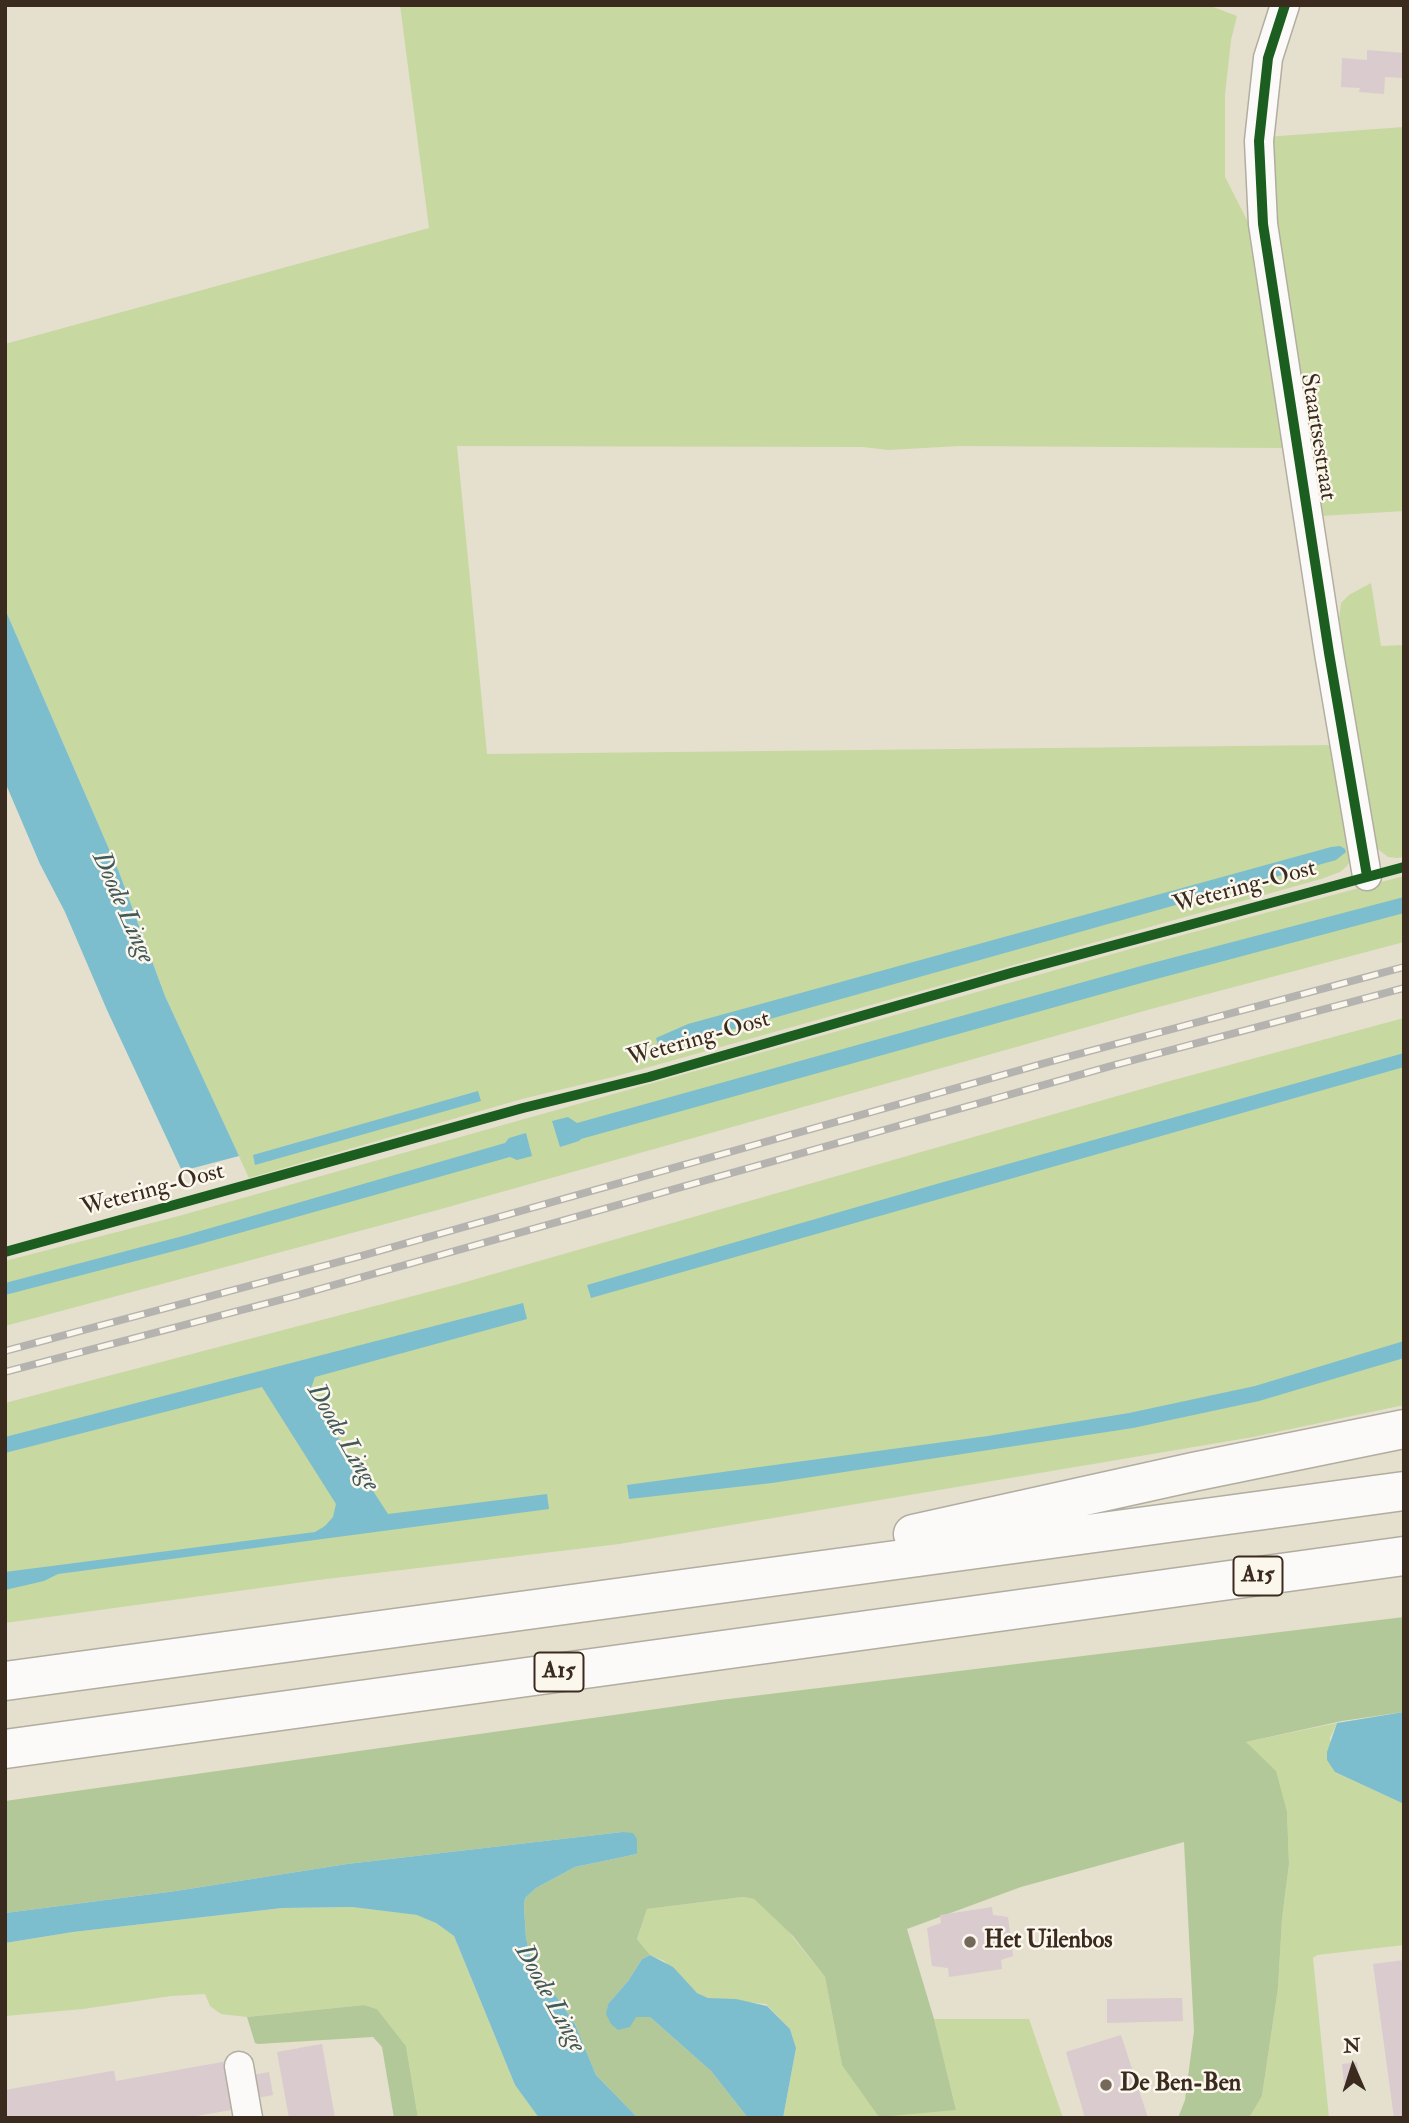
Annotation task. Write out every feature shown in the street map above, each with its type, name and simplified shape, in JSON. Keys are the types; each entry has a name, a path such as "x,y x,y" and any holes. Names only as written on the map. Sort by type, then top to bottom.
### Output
{"highway":[{"path":"664,1590 1193,1472 1404,1429"},
{"path":"5,1681 1404,1491"},
{"name":"A15","path":"5,1749 1404,1556"},
{"name":"A15","path":"1112,1596 1404,1579"}],"street":[{"name":"Staartsestraat","path":"1285,5 1268,58 1259,141 1263,224 1329,653 1367,876"},
{"path":"239,2066 248,2118"}],"green space":[{"path":"400,5 1208,5 1237,16 1231,40 1225,95 1225,177 1250,226 1285,448 960,446 888,450 863,447 457,446 487,754 1334,745 1351,860 1346,867 1321,879 617,1076 522,1099 249,1178 165,996 119,872 5,609 5,344 429,228"},
{"path":"1404,127 1404,511 1321,516 1275,219 1266,137"},
{"path":"1371,583 1381,646 1404,645 1404,857 1397,858 1388,857 1373,845 1345,675 1339,619 1341,603 1349,595"},
{"path":"1404,876 1404,942 1151,1009 434,1211 5,1326 5,1261 175,1217 1134,948"},
{"path":"1404,1018 1404,1405 1253,1437 619,1544 318,1580 5,1623 5,1403 455,1285 1170,1081"},
{"path":"1404,1617 1404,1712 1342,1721 1246,1742 1276,1771 1287,1812 1289,1864 1282,1919 1278,1988 1262,2096 1249,2118 1178,2118 1185,2100 1194,2031 1184,1842 1021,1887 907,1929 934,2019 956,2110 879,2117 842,2065 825,1977 793,1936 754,1899 743,1897 647,1909 637,1939 650,1955 642,1959 608,2004 607,2014 650,2017 711,2071 748,2118 638,2118 596,2075 575,2024 531,1959 526,1938 524,1907 525,1898 536,1888 575,1867 637,1854 622,1832 347,1864 176,1891 5,1913 5,1801 720,1700"},
{"path":"1337,1723 1330,1738 1335,1772 1404,1804 1404,1945 1317,1955 1313,1958 1329,2118 1249,2118 1262,2096 1278,1988 1282,1919 1289,1864 1287,1812 1246,1742"},
{"path":"743,1897 754,1899 788,1931 825,1977 842,2065 956,2110 934,2019 1029,2019 1063,2118 783,2118 796,2048 790,2029 766,2004 708,1998 697,1993 664,1961 650,1955 637,1939 647,1909"},
{"path":"352,1907 418,1915 436,1923 454,1936 515,2085 539,2118 418,2118 406,2046 377,2009 364,2005 247,2017 221,2014 210,2006 205,1994 5,2016 5,1943 73,1932 282,1908"},
{"path":"364,2005 377,2009 406,2046 418,2118 394,2118 382,2047 373,2037 258,2044 255,2043 247,2017"}],"water":[{"name":"Doode Linge","path":"5,609 119,872 165,996 239,1156 182,1171 65,912 40,864 5,782"},
{"path":"1340,846 1346,852 1336,860 695,1040 658,1045 656,1038 688,1024"},
{"path":"1404,897 1404,913 1145,982 560,1147 552,1121 568,1117 577,1123 1141,966"},
{"path":"1404,1053 1404,1067 591,1298 587,1285 940,1183"},
{"path":"478,1091 481,1101 255,1165 253,1155"},
{"path":"526,1133 532,1156 517,1160 510,1157 186,1248 5,1295 5,1283 183,1236 505,1143 509,1138"},
{"path":"523,1303 527,1319 315,1377 311,1388 319,1408 388,1514 547,1494 549,1509 58,1574 44,1581 5,1590 5,1572 315,1532 333,1517 336,1504 262,1387 5,1453 5,1437"},
{"path":"1404,1341 1404,1358 1259,1401 1133,1428 772,1483 629,1499 627,1485 988,1436 1129,1413 1255,1386"},
{"path":"1404,1712 1404,1804 1335,1772 1327,1760 1327,1752 1337,1723"},
{"name":"Doode Linge","path":"622,1832 633,1833 637,1839 637,1854 575,1867 536,1888 525,1898 524,1907 526,1938 531,1959 575,2024 596,2075 638,2118 539,2118 515,2085 454,1936 436,1923 417,1915 352,1907 282,1908 73,1932 5,1943 5,1913 176,1891 347,1864"},
{"path":"650,1955 673,1967 697,1993 708,1998 736,1999 767,2006 790,2029 796,2048 783,2118 748,2118 711,2071 650,2017 636,2017 630,2027 618,2030 611,2024 606,2014 608,2004 642,1959"}],"building":[{"path":"1367,50 1404,53 1404,78 1385,77 1384,94 1341,87 1342,58 1367,60"},
{"name":"Het Uilenbos","path":"992,1907 993,1915 1008,1917 1013,1956 1001,1960 1002,1969 949,1977 948,1968 932,1966 927,1928 941,1923 940,1915"},
{"path":"1404,1960 1404,2118 1394,2118 1373,1964"},
{"path":"1182,1998 1183,2021 1107,2023 1107,1999"},
{"name":"De Ben-Ben","path":"1121,2035 1148,2118 1085,2118 1066,2052"},
{"path":"322,2044 335,2118 289,2118 277,2052"},
{"path":"228,2061 237,2109 185,2118 5,2118 5,2090 112,2071 116,2081"},
{"path":"1357,2062 1359,2081 1344,2083 1342,2064"},
{"path":"269,2072 273,2095 257,2098 253,2075"}],"railway":[{"path":"5,1351 361,1256 1045,1063 1404,967"},
{"path":"5,1372 295,1296 1111,1066 1404,988"}],"cycle path":[{"path":"1285,5 1268,58 1259,141 1263,224 1329,653 1367,876"},
{"name":"Wetering-Oost","path":"5,1252 523,1108 649,1077 1011,973 1404,867"}],"place":[{"name":"Het Uilenbos","path":"970,1942"},
{"name":"De Ben-Ben","path":"1106,2085"}]}
